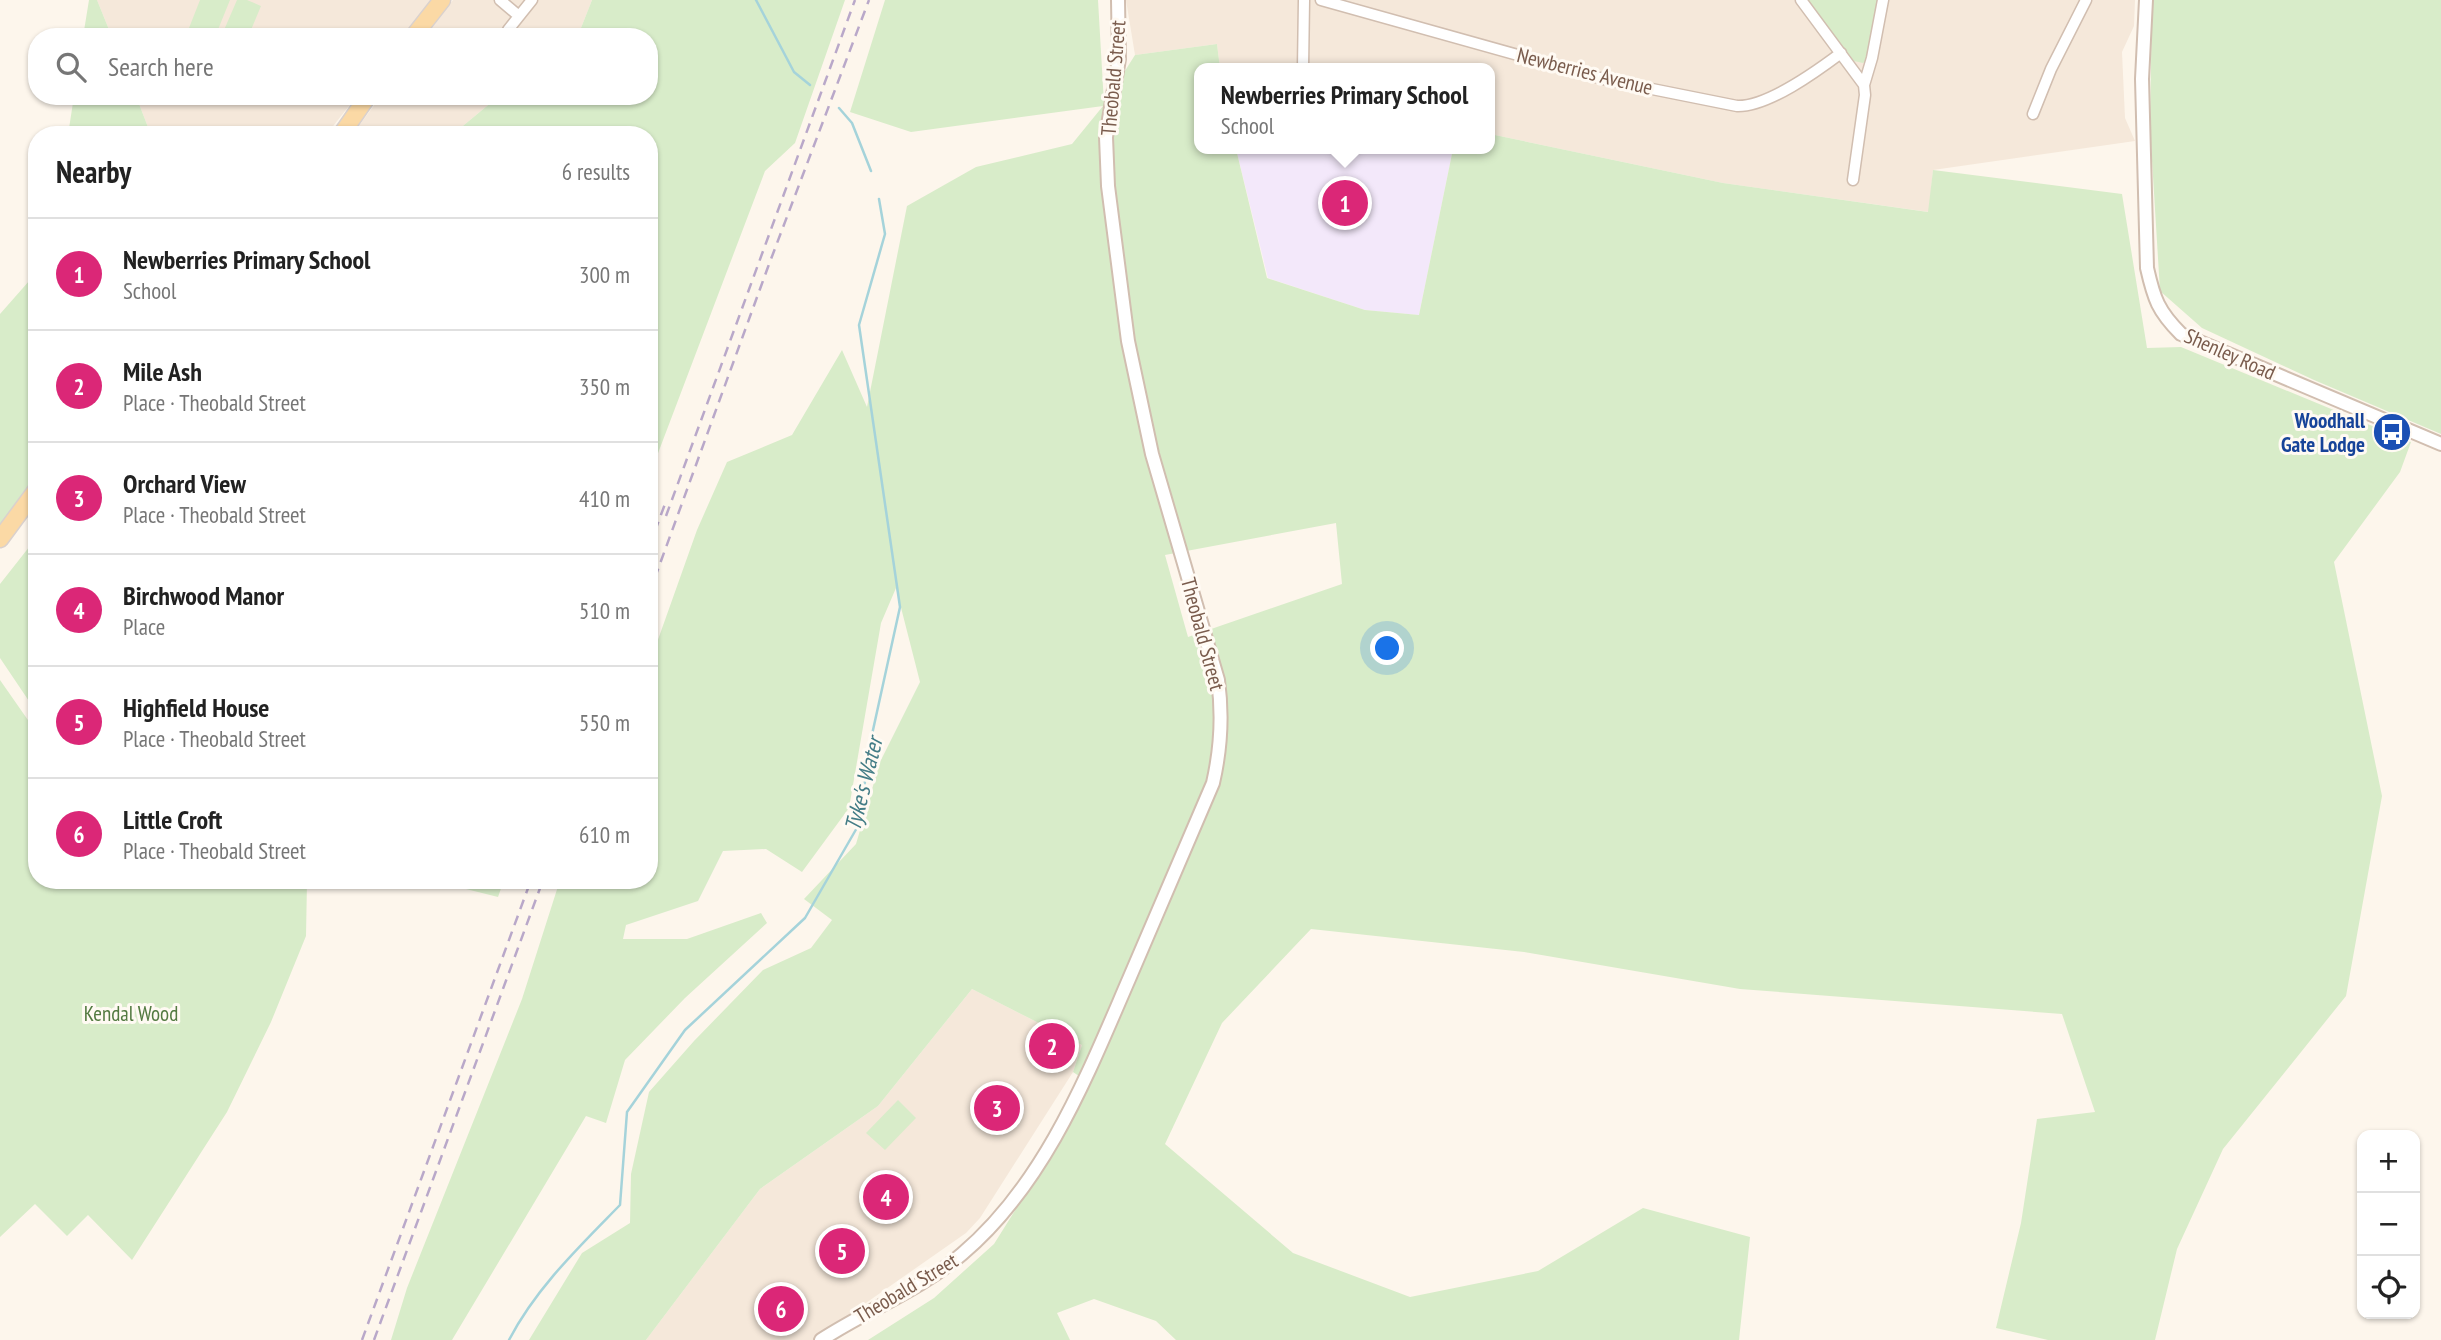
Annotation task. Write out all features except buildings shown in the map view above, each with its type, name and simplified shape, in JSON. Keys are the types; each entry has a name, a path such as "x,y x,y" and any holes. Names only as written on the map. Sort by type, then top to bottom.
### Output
{"main road":[{"path":"420,28 442,0"},
{"path":"347,126 362,105"},
{"path":"0,539 28,501"}],"street":[{"path":"500,0 519,16"},
{"path":"510,28 532,0"},
{"name":"Theobald Street","path":"821,1340 925,1280 962,1255 992,1225 1019,1192 1042,1158 1086,1080 1213,783 1218,761 1222,720 1218,680 1142,412 1128,341 1114,235 1108,186 1107,137 1119,60 1118,0"},
{"path":"1303,63 1304,0"},
{"name":"Newberries Avenue","path":"1321,0 1607,80 1737,106 1752,104 1803,81 1841,53"},
{"path":"1801,0 1864,85"},
{"path":"1853,180 1865,95 1864,85 1883,0"},
{"path":"2033,114 2051,69 2086,0"},
{"name":"Shenley Road","path":"2146,0 2142,79 2147,268 2153,295 2164,317 2181,334 2441,444"}],"shaded area":[{"path":"97,0 431,0 409,28 108,28"},
{"path":"453,0 592,0 581,28 432,28"},
{"path":"1126,0 2135,0 2134,26 2122,52 2125,118 2135,141 1933,170 1929,212 1723,183 1495,135 1495,63 1219,63 1217,44 1135,55"},
{"path":"139,105 350,105 333,126 148,126"},
{"path":"374,105 488,105 463,126 359,126"},
{"path":"1237,154 1452,154 1419,315 1365,310 1268,278"},
{"path":"972,989 1082,1045 1073,1072 980,1218 966,1233 813,1340 646,1340 760,1189 878,1106"}],"green space":[{"path":"89,0 97,0 108,28 84,28"},
{"path":"200,0 230,0 219,28 189,28"},
{"path":"237,0 247,0 261,6 252,28 225,28"},
{"path":"592,0 845,0 795,143 765,171 658,453 658,126 463,126 488,105 658,105 658,28 581,28"},
{"path":"885,0 1098,0 1104,104 1135,55 1217,44 1219,63 1194,63 1194,154 1237,154 1267,278 1365,310 1419,315 1452,154 1495,154 1495,135 1723,183 1928,212 1933,170 2122,194 2147,348 2181,347 2411,442 2400,472 2334,562 2382,796 2346,996 2223,1149 2177,1249 2155,1340 2048,1340 1996,1328 2021,1223 2037,1119 2095,1112 2062,1014 1740,989 1524,952 1311,929 1222,1023 1165,1144 1293,1253 1410,1297 1538,1271 1643,1208 1750,1237 1739,1340 1176,1340 1156,1321 1094,1299 1057,1313 1070,1340 868,1340 934,1298 994,1244 1048,1158 1089,1083 1073,1072 1082,1045 972,989 878,1106 760,1189 646,1340 529,1340 582,1253 630,1223 631,1174 649,1092 763,970 811,948 832,920 804,899 856,844 880,762 920,682 896,588 881,623 849,808 802,872 766,849 723,851 698,901 626,925 623,939 687,939 761,913 767,923 685,998 625,1060 606,1123 586,1116 452,1340 391,1340 407,1288 522,999 557,889 658,889 658,640 697,530 727,462 792,435 842,350 867,407 907,206 976,167 1072,144 1103,106 911,132 850,112","holes":["1336,523 1342,584 1188,637 1165,555"]},
{"path":"1807,0 1879,0 1866,61 1854,61"},
{"path":"2152,0 2441,0 2441,434 2314,380 2202,328 2160,291 2150,127"},
{"path":"73,105 139,105 148,126 69,126"},
{"path":"28,282 28,491 0,527 0,314"},
{"path":"28,548 28,700 0,658 0,584"},
{"name":"Kendal Wood","path":"0,680 28,720 28,889 307,889 306,936 271,1022 227,1112 132,1260 88,1215 67,1236 35,1204 0,1237"},
{"path":"466,889 501,889 498,897"},
{"path":"898,1100 916,1118 885,1150 866,1133"}],"waterway":[{"name":"Tyke's Water","path":"756,0 794,72 810,85"},
{"name":"Tyke's Water","path":"839,108 852,123 871,171"},
{"name":"Tyke's Water","path":"509,1340 545,1286 620,1205 627,1112 685,1030 805,918 858,826 873,730 900,607 859,325 885,234 879,199"}],"railway":[{"path":"666,516 855,0"},
{"path":"658,569 869,0"},
{"path":"658,523 665,504"},
{"path":"362,1340 528,889"},
{"path":"374,1340 540,889"}],"place":[{"name":"Newberries Primary School","path":"1345,203"},
{"name":"Woodhall Gate Lodge","path":"2392,432"},
{"name":"Mile Ash","path":"1052,1046"},
{"name":"Orchard View","path":"997,1108"},
{"name":"Birchwood Manor","path":"886,1197"},
{"name":"Highfield House","path":"842,1251"},
{"name":"Little Croft","path":"781,1309"}]}
